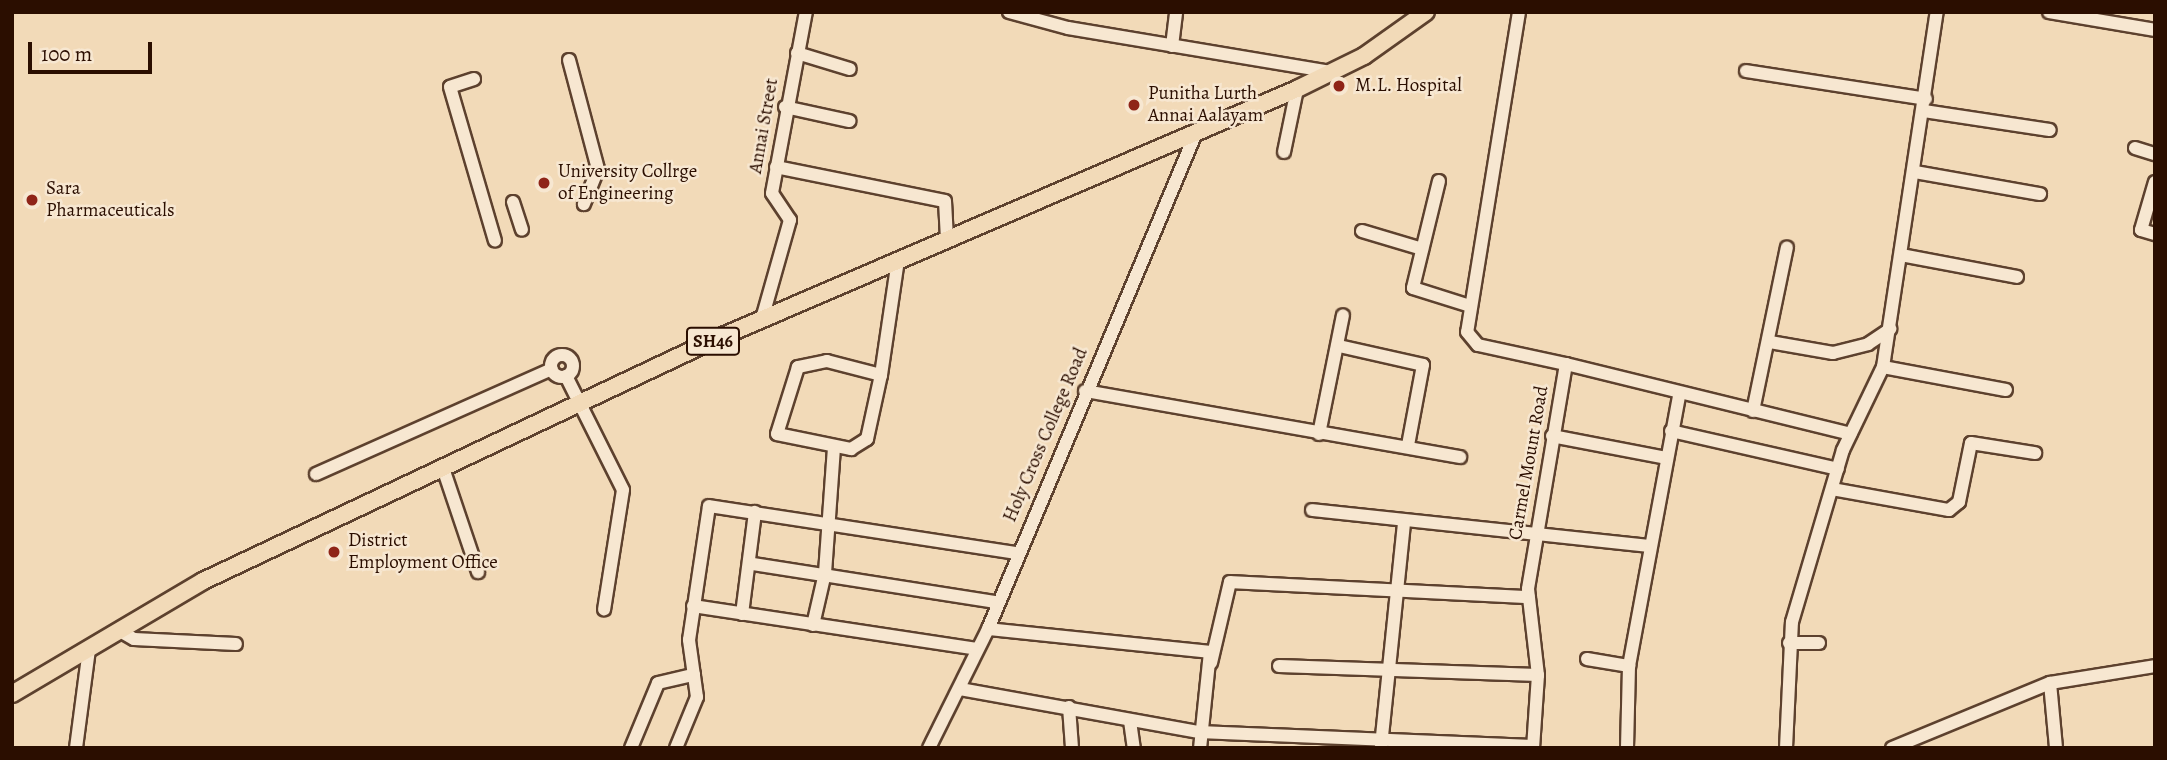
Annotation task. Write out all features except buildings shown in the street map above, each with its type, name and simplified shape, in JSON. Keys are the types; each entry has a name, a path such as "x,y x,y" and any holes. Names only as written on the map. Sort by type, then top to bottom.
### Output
{"main road":[{"name":"SH46","path":"12,694 204,581 762,319 1297,89 1330,72 1426,12"}],"street":[{"name":"Annai Street","path":"762,319 790,220 773,199 785,107 806,12"},
{"path":"1009,12 1172,46 1330,72"},
{"path":"1172,46 1175,12"},
{"name":"Carmel Mount Road","path":"1519,12 1467,305 1473,343 1566,364 1534,538 1529,597 1538,675 1533,747"},
{"path":"1786,748 1789,643 1838,469 1851,434 1883,367 1915,172 1937,12"},
{"path":"2049,12 2155,30"},
{"path":"797,53 850,69"},
{"path":"569,60 598,169 583,204"},
{"path":"1746,71 2050,130"},
{"path":"474,79 450,87 495,241"},
{"path":"1283,152 1297,89"},
{"path":"785,107 849,121"},
{"name":"Holy Cross College Road","path":"929,748 988,629 996,602 1195,135"},
{"path":"2135,149 2155,155"},
{"path":"776,167 945,201 947,238"},
{"path":"1915,172 2040,194"},
{"path":"1439,181 1422,249 1415,293 1467,305"},
{"path":"2155,182 2141,230 2155,234"},
{"path":"513,202 522,230"},
{"path":"1362,231 1422,249"},
{"path":"1753,411 1770,342 1787,247"},
{"path":"1901,255 2017,277"},
{"path":"881,375 827,361 792,370 777,434 850,449 867,439 881,375 898,260"},
{"path":"1319,434 1339,346 1343,315"},
{"path":"1770,342 1833,354 1868,344 1889,329"},
{"path":"1339,346 1423,365 1408,445"},
{"path":"316,474 552,369 555,356 565,356 573,363 566,376 576,405 623,491 604,610"},
{"path":"1566,364 1679,394 1851,434"},
{"path":"1883,367 2006,390"},
{"path":"1085,391 1319,434 1408,445 1460,457"},
{"path":"1627,748 1629,666 1648,546 1679,394"},
{"path":"1671,431 1838,469"},
{"path":"1552,436 1666,458"},
{"path":"1832,489 1950,510 1959,502 1971,443 2035,453"},
{"path":"813,625 825,573 825,523 834,446"},
{"path":"443,468 478,572"},
{"path":"676,748 697,697 693,606 705,509 755,512 1017,553"},
{"path":"1312,510 1534,538 1648,546"},
{"path":"742,614 753,564 755,512"},
{"path":"1381,744 1404,523"},
{"path":"753,564 825,573 996,602"},
{"path":"1200,748 1199,732 1211,663 1230,582 1529,597"},
{"path":"693,606 977,649"},
{"path":"988,629 1205,651 1211,663"},
{"path":"120,631 134,639 236,644"},
{"path":"1789,643 1819,643"},
{"path":"76,748 89,649"},
{"path":"1587,659 1629,666"},
{"path":"1279,666 1538,675"},
{"path":"1895,747 2050,683 2155,666"},
{"path":"631,748 657,683 694,675"},
{"path":"2050,683 2056,748"},
{"path":"960,689 1199,732 1318,743 1533,747"},
{"path":"1069,707 1072,748"},
{"path":"1130,721 1134,748"}],"place":[{"name":"M.L. Hospital","path":"1339,86"},
{"name":"Punitha Lurth Annai Aalayam","path":"1134,105"},
{"name":"University Collrge of Engineering","path":"544,183"},
{"name":"Sara Pharmaceuticals","path":"32,200"},
{"name":"District Employment Office","path":"334,552"}]}
